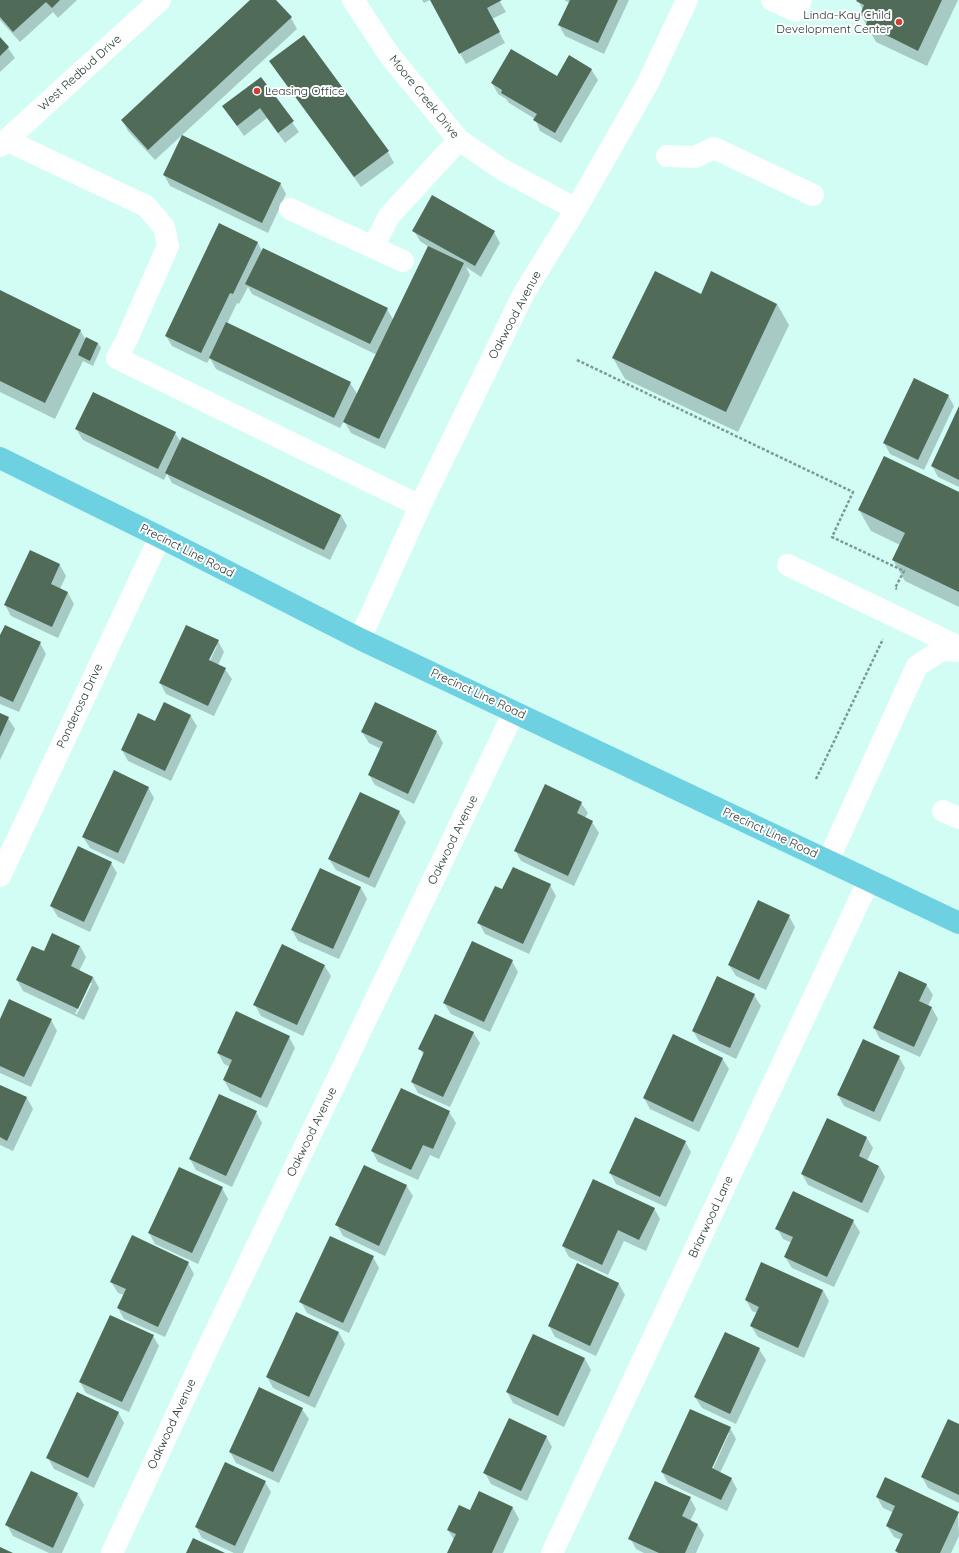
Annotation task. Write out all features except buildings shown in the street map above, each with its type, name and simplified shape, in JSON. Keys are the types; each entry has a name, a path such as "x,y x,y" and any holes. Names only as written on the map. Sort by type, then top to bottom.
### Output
{"main road":[{"name":"Precinct Line Road","path":"0,458 160,537 360,639 959,923"}],"street":[{"name":"West Redbud Drive","path":"3,143 160,0"},
{"name":"Moore Creek Drive","path":"353,0 390,56 459,140 503,170 576,209"},
{"name":"Oakwood Avenue","path":"360,639 420,506 524,293 576,209 648,83 687,0"},
{"path":"772,0 796,11 801,0"},
{"path":"373,247 389,216 459,140"},
{"path":"3,143 146,206 164,227 168,246 127,339 117,358 420,506"},
{"path":"667,156 695,157 714,148 813,195"},
{"path":"290,209 403,261"},
{"name":"Ponderosa Drive","path":"0,876 160,537"},
{"path":"788,566 959,647"},
{"path":"828,861 917,666 942,650 959,651"},
{"name":"Oakwood Avenue","path":"112,1553 203,1358 514,712"},
{"name":"Briarwood Lane","path":"552,1553 869,880"}],"path":[{"path":"577,360 853,492 832,537 904,572 895,588 900,590"},
{"path":"816,779 886,633"}],"place":[{"name":"Linda-Kay Child Development Center","path":"899,22"},
{"name":"Leasing Office","path":"257,91"}]}
